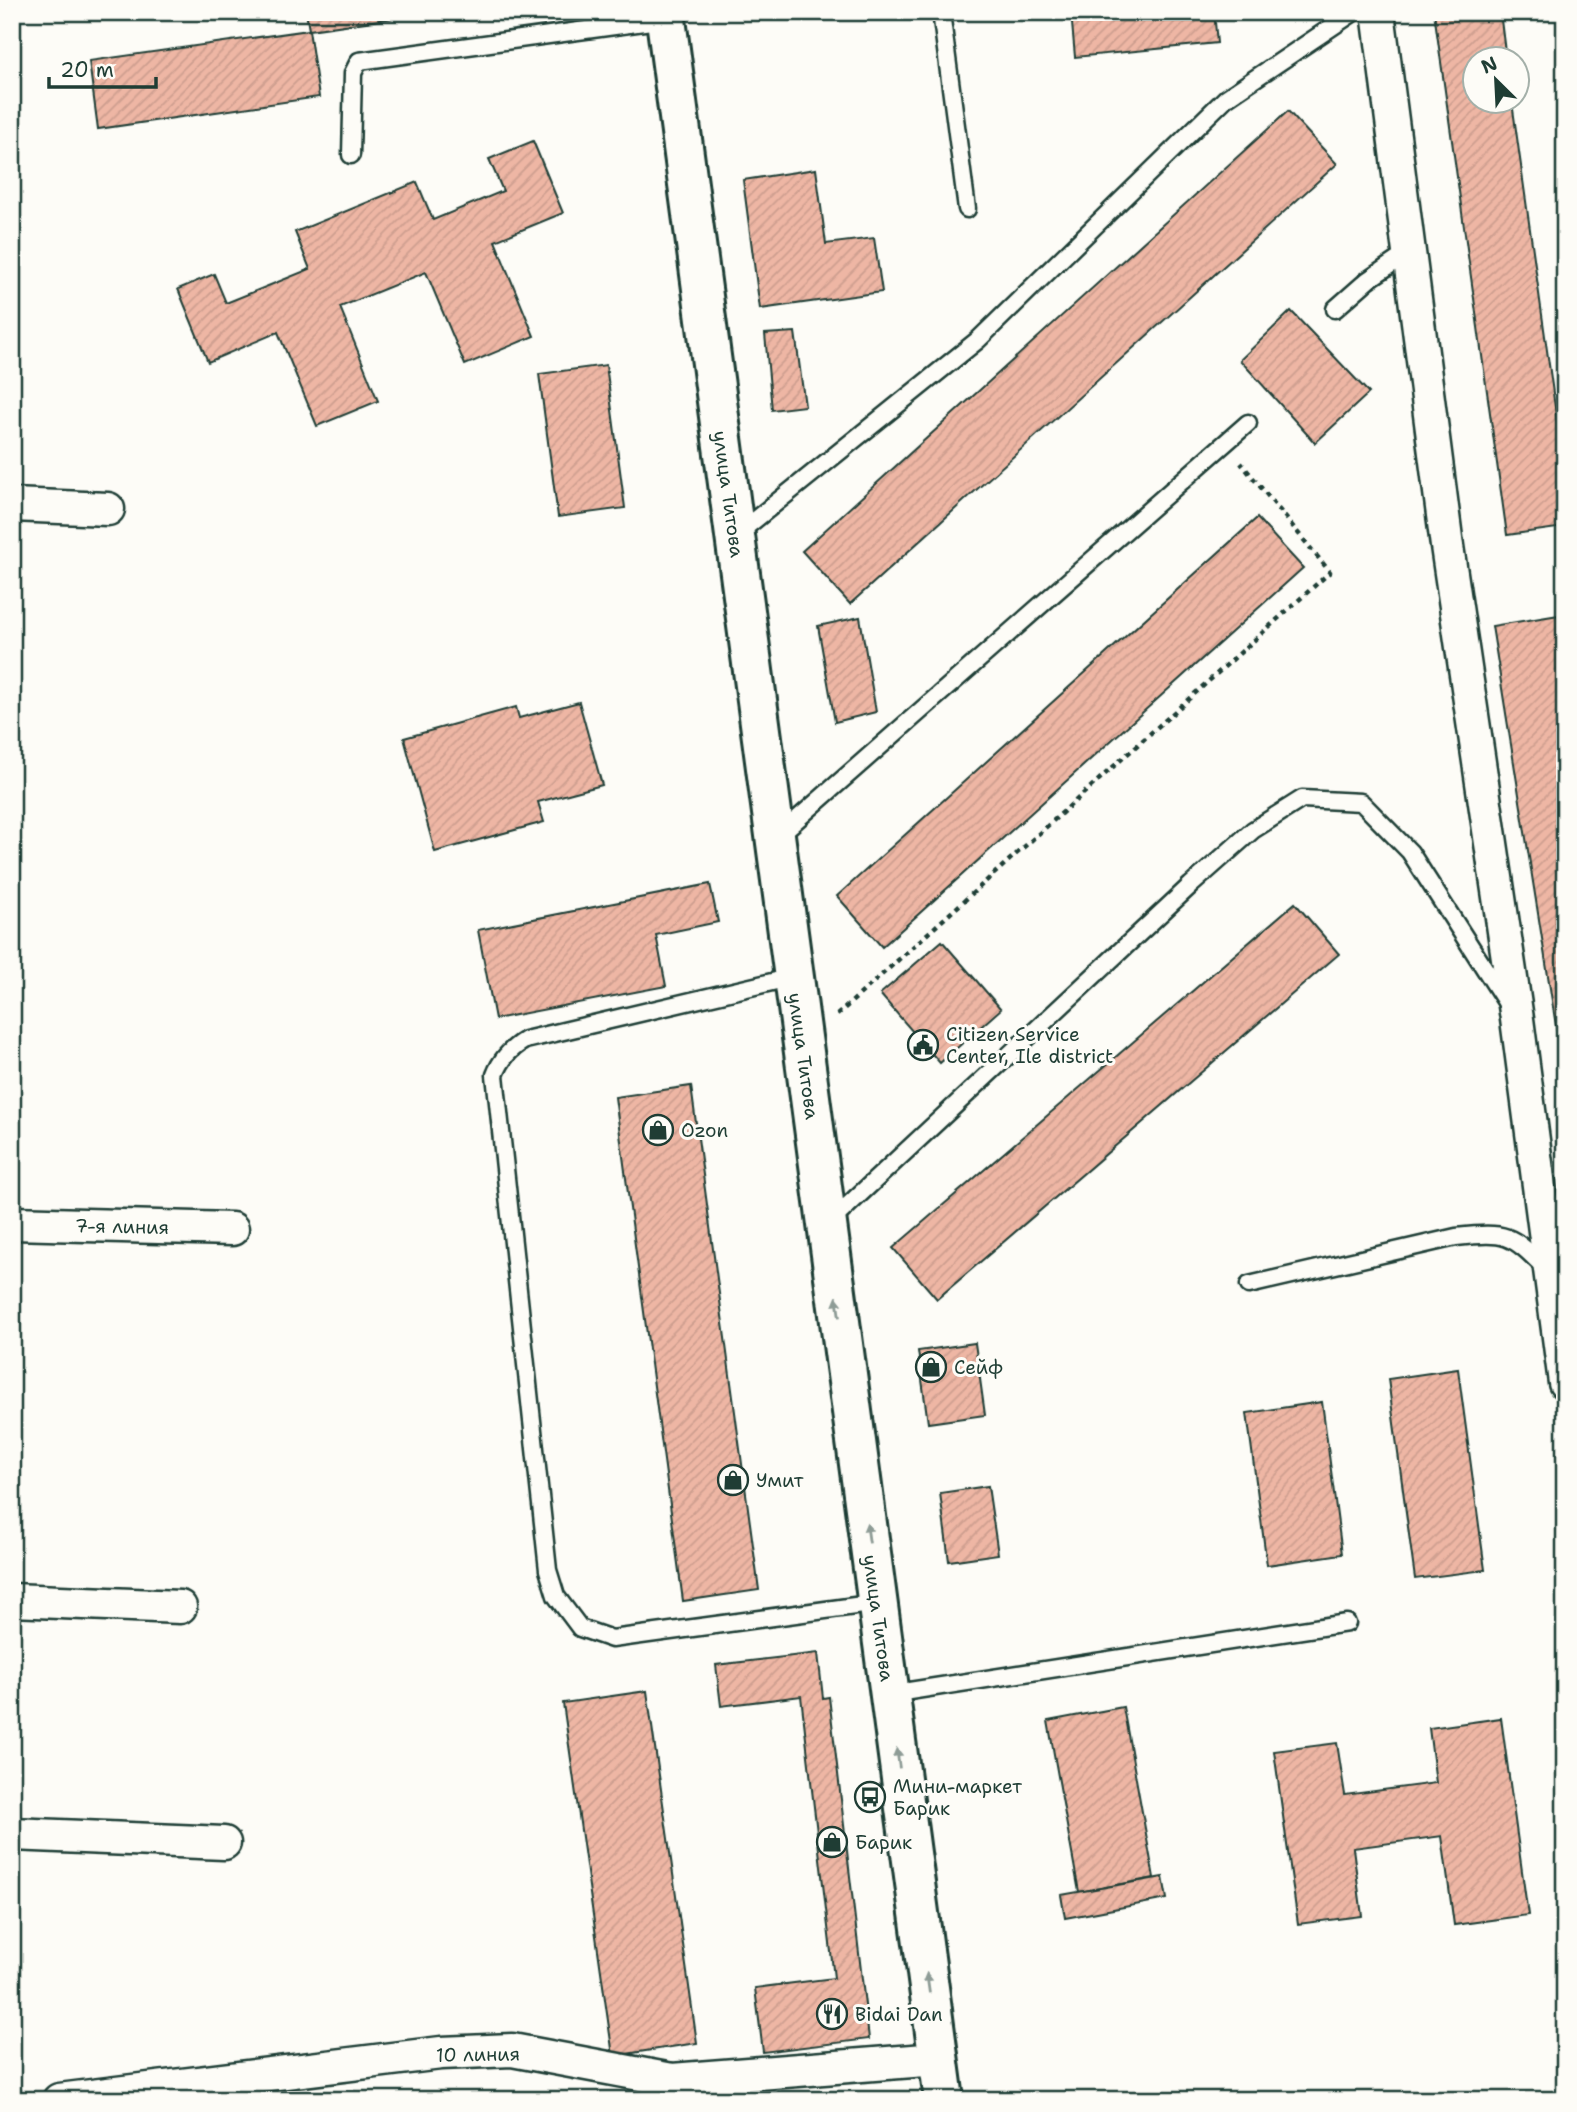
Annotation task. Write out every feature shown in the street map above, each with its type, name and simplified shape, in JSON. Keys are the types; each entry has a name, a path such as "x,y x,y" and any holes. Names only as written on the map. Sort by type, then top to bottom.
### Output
{"street":[{"path":"1378,12 1447,546 1558,1275 1565,1383"},
{"name":"улица Титова","path":"666,16 944,2100"},
{"path":"12,505 108,509"},
{"name":"7-я линия","path":"12,1223 232,1229"},
{"path":"12,1600 180,1606"},
{"path":"12,1834 224,1843"},
{"name":"10 линия","path":"59,2100 441,2053 512,2050 672,2080 939,2059"}],"lane":[{"path":"941,12 967,209"},
{"path":"734,536 978,340 1226,98 1354,12"},
{"path":"351,155 353,73 359,61 666,16"},
{"path":"1335,309 1368,280 1409,251"},
{"path":"775,839 1248,423"},
{"path":"827,1224 1212,866 1253,830 1302,799 1361,802 1410,852 1517,1019"},
{"path":"793,977 525,1040 514,1046 500,1060 495,1075 548,1570 555,1596 580,1628 612,1639 877,1603"},
{"path":"1249,1285 1456,1237 1486,1234 1504,1234 1558,1275"},
{"path":"890,1694 1346,1623"}],"path":[{"path":"803,1045 1330,572 1225,443"}],"building":[{"path":"306,12 436,12 309,30"},
{"path":"1071,12 1214,12 1217,43 1075,57"},
{"path":"1434,12 1500,12 1504,46 1462,46 1462,116 1514,116 1565,478 1565,527 1507,535"},
{"path":"309,30 319,97 98,129 89,61"},
{"path":"1288,111 1337,164 850,604 802,551"},
{"path":"533,141 563,213 495,241 534,336 465,365 426,272 340,307 378,401 317,426 278,332 208,362 178,289 214,274 226,303 310,269 295,232 417,182 433,220 503,191 489,159"},
{"path":"816,169 826,244 874,238 882,292 760,309 743,180"},
{"path":"1291,311 1369,393 1315,443 1240,360"},
{"path":"795,332 805,406 772,410 765,334"},
{"path":"606,365 625,508 558,517 539,374"},
{"path":"1257,518 1303,568 882,947 837,896"},
{"path":"1565,614 1565,1082 1492,626"},
{"path":"860,617 876,712 835,722 818,626"},
{"path":"579,702 602,785 538,802 544,822 435,852 404,738 516,707 519,718"},
{"path":"710,884 718,922 656,935 666,986 495,1019 478,930"},
{"path":"1295,903 1339,954 937,1299 893,1248"},
{"path":"942,941 1001,1009 940,1063 880,994"},
{"path":"691,1086 759,1590 683,1601 615,1097"},
{"path":"975,1343 985,1415 928,1423 918,1351"},
{"path":"1458,1369 1485,1570 1415,1579 1388,1379"},
{"path":"1322,1402 1342,1554 1267,1565 1247,1413"},
{"path":"988,1486 998,1554 949,1561 940,1493"},
{"name":"Барик","path":"818,1653 823,1698 829,1697 869,2039 763,2052 755,1988 834,1978 801,1696 721,1706 716,1665"},
{"path":"647,1691 697,2043 613,2056 563,1703"},
{"path":"1123,1707 1154,1878 1079,1892 1048,1721"},
{"path":"1501,1718 1528,1915 1454,1925 1442,1836 1353,1848 1362,1916 1298,1924 1274,1751 1337,1743 1345,1795 1436,1783 1429,1728"},
{"path":"1163,1877 1167,1899 1065,1918 1061,1895"}],"place":[{"name":"Citizen Service Center, Ile district","path":"923,1045"},
{"name":"Ozon","path":"658,1130"},
{"name":"Сейф","path":"931,1367"},
{"name":"Умит","path":"733,1480"},
{"name":"Мини-маркет Барик","path":"870,1797"},
{"name":"Барик","path":"832,1842"},
{"name":"Bidai Dan","path":"832,2014"}]}
